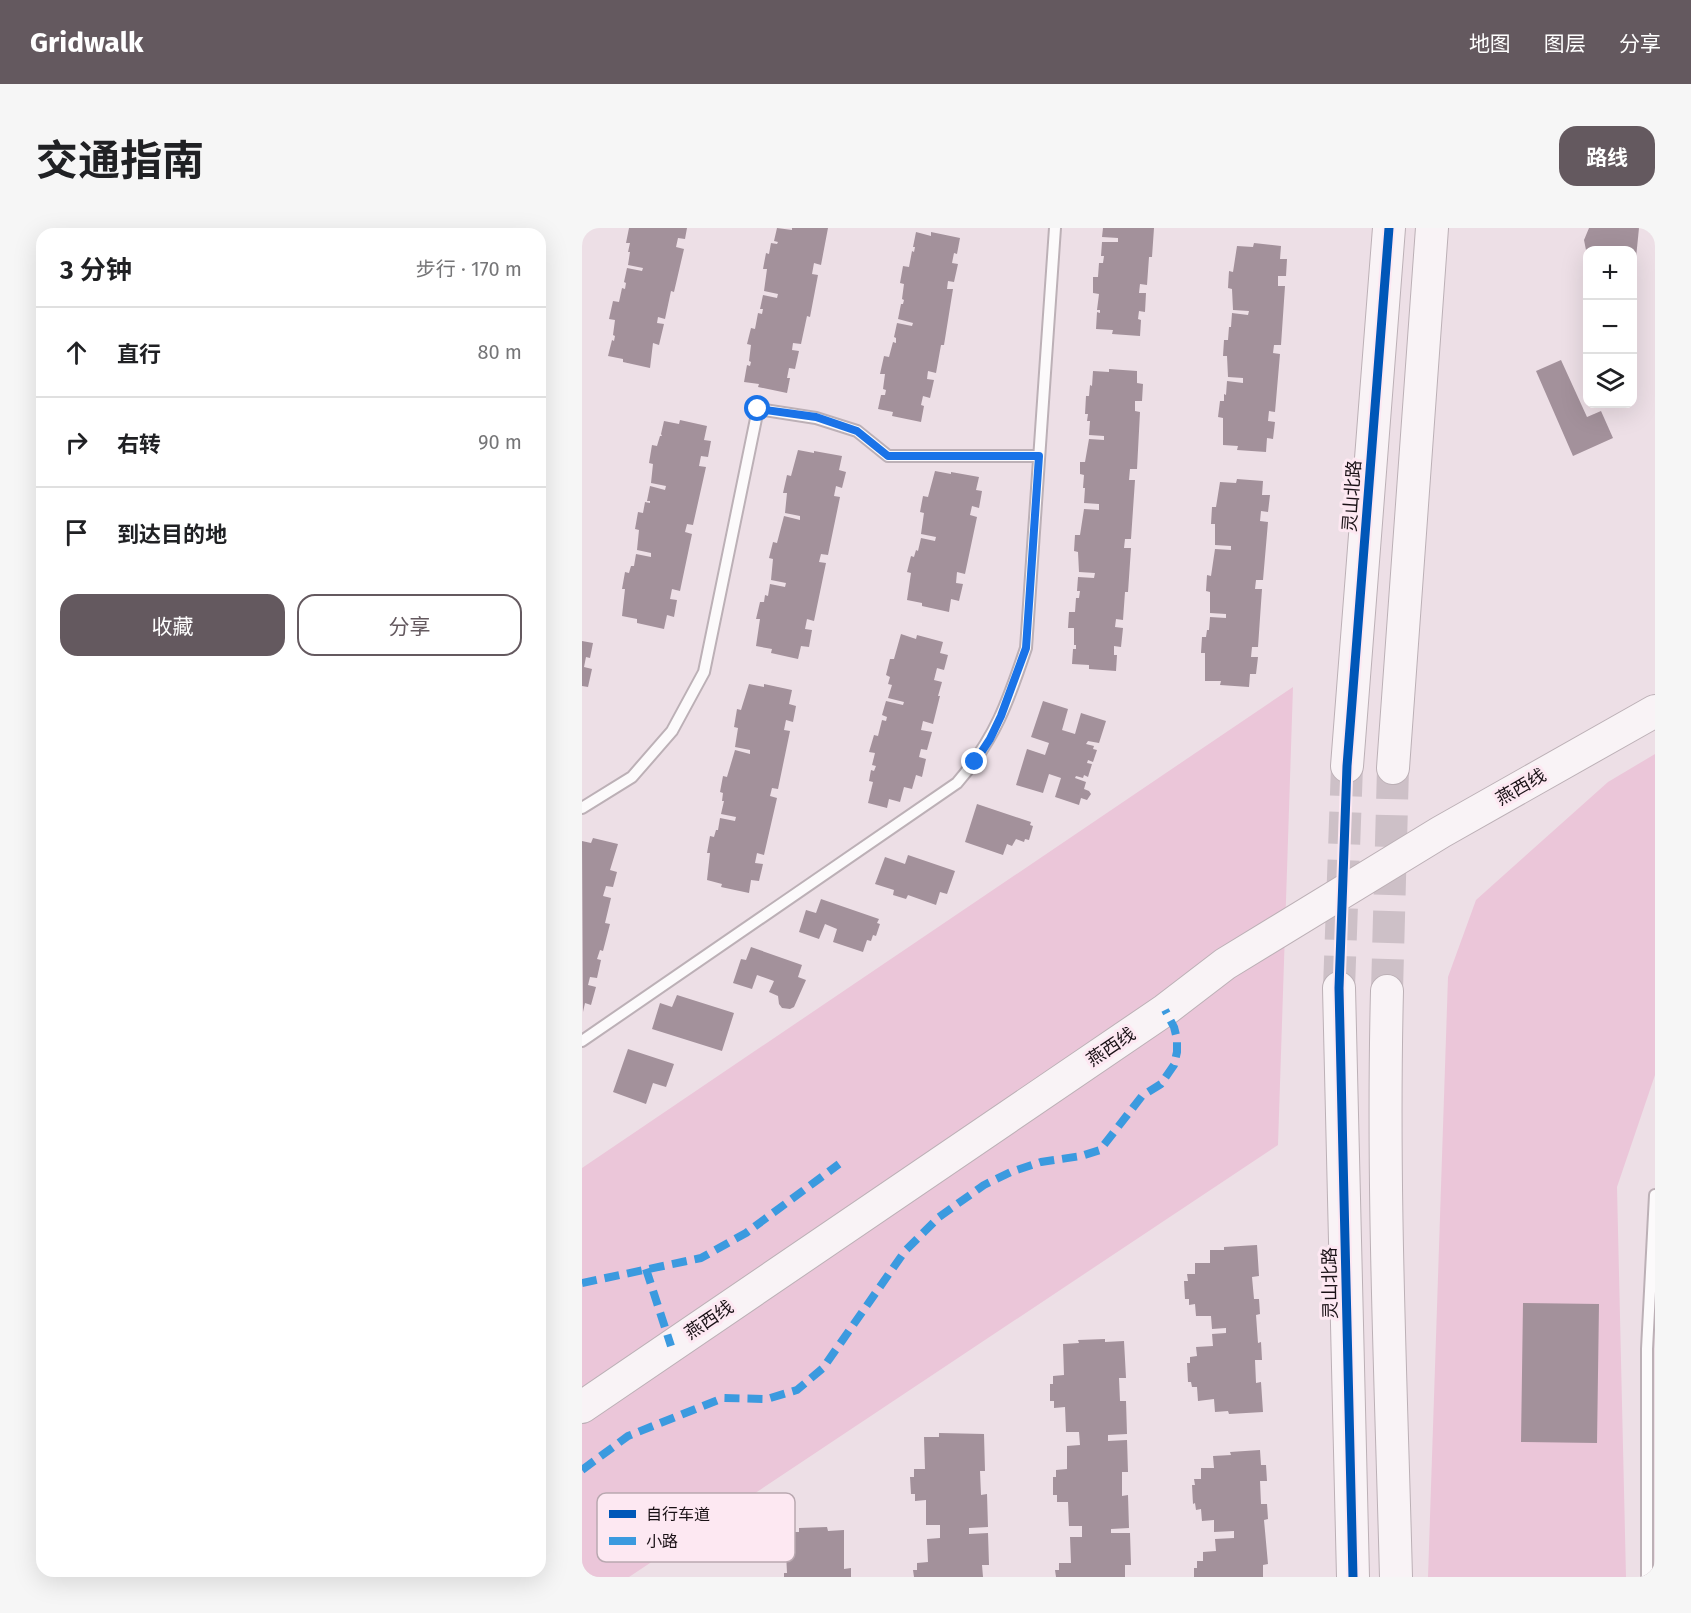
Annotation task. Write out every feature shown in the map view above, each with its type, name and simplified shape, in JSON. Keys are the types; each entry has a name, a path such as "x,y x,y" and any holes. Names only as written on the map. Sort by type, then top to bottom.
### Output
{"street":[{"name":"灵山北路","path":"1347,766 1389,228"},
{"path":"1393,768 1432,228"},
{"name":"燕西线","path":"582,1407 1165,1010 1225,964 1441,832 1655,711"},
{"name":"灵山北路","path":"1339,988 1353,1577"},
{"path":"1387,991 1386,1192 1396,1577"}],"lane":[{"path":"582,1041 926,806 957,783 975,762 990,739 1026,648 1055,228"},
{"path":"582,808 632,777 672,731 704,672 758,409 816,417 857,431 888,456 1039,456"},
{"path":"1647,1577 1647,1349 1655,1195"}],"shaded area":[{"path":"1293,687 1278,1145 755,1493 597,1493 597,1562 652,1562 629,1577 582,1577 582,1168"},
{"path":"1655,754 1655,1075 1617,1187 1626,1577 1428,1577 1448,977 1476,900 1608,782"}],"building":[{"path":"629,228 687,228 685,239 678,238 676,247 684,249 665,319 658,317 657,323 664,324 659,345 653,343 650,368 608,356 615,336 613,335 615,320 609,319 613,301 619,302 622,288 625,289 627,268 642,271 643,268 628,265 630,243 626,243"},
{"path":"777,228 792,230 792,228 828,228 821,265 814,263 812,274 818,275 810,317 807,316 801,344 793,343 792,350 799,351 795,369 789,368 787,393 744,382 747,365 750,366 751,362 749,361 751,345 747,344 751,328 755,329 758,313 762,314 763,309 760,309 763,295 777,298 778,294 764,291 767,269 763,269 766,253 769,254 771,243 777,244 778,242 774,241"},
{"path":"1103,228 1154,228 1147,285 1140,284 1139,293 1146,293 1145,312 1139,311 1140,336 1112,334 1113,330 1096,329 1097,312 1100,313 1100,310 1097,310 1099,294 1093,293 1093,277 1098,277 1099,263 1103,263 1102,242 1118,242 1118,238 1102,237"},
{"path":"1589,228 1639,228 1637,248 1637,246 1585,246 1584,240"},
{"path":"916,232 931,236 931,232 960,238 957,254 954,253 952,263 958,264 954,282 948,281 947,289 953,289 944,345 941,345 936,373 928,371 927,379 934,380 930,398 923,396 921,422 892,416 893,412 878,409 881,395 885,395 886,390 883,389 885,374 880,374 884,356 889,357 893,342 896,343 894,337 897,323 912,326 913,323 898,319 904,300 902,299 904,284 900,283 903,266 909,267 915,247 913,247"},
{"path":"1254,243 1281,246 1280,259 1287,259 1286,276 1278,276 1278,286 1285,286 1281,345 1274,345 1273,353 1280,354 1275,412 1269,411 1268,421 1275,422 1273,439 1267,438 1266,452 1237,450 1238,446 1223,445 1223,418 1218,417 1220,401 1224,401 1224,394 1226,395 1227,381 1243,383 1243,378 1228,377 1227,356 1223,356 1224,340 1228,340 1232,313 1248,315 1249,311 1233,310 1232,289 1228,288 1229,271 1233,272 1237,246 1253,247"},
{"path":"1561,360 1587,417 1601,411 1613,438 1573,456 1536,371"},
{"path":"1109,369 1137,371 1137,383 1143,384 1142,401 1135,401 1135,411 1140,412 1137,469 1130,469 1129,480 1135,480 1131,539 1125,539 1124,548 1131,548 1128,592 1125,592 1123,620 1116,619 1115,627 1123,628 1121,647 1114,646 1114,655 1117,655 1116,671 1089,669 1089,665 1072,664 1073,649 1076,649 1076,645 1074,645 1074,628 1068,628 1069,612 1075,612 1076,598 1079,598 1078,577 1094,578 1095,573 1079,572 1078,552 1074,551 1075,535 1080,535 1084,509 1099,510 1099,504 1084,503 1084,475 1080,474 1080,462 1085,462 1089,439 1104,440 1104,436 1089,435 1090,421 1087,421 1088,414 1085,414 1086,396 1089,396 1090,385 1092,386 1093,371 1109,372"},
{"path":"680,420 707,426 704,440 711,441 708,457 701,456 699,466 706,467 693,525 687,524 685,532 692,534 680,591 672,589 670,599 677,600 674,617 667,615 664,629 637,623 637,619 622,616 625,589 622,589 625,572 629,573 631,566 634,566 636,554 651,557 651,553 637,550 639,530 635,529 638,512 643,513 645,502 650,503 647,501 650,486 665,490 666,486 651,483 653,464 649,463 652,445 657,446 662,436 664,421 679,424"},
{"path":"798,450 842,456 839,470 846,472 842,488 836,486 834,496 840,497 828,555 821,554 819,562 826,563 814,621 807,619 805,629 812,630 809,647 801,646 798,659 771,653 772,649 756,646 760,619 756,619 760,602 764,602 765,595 768,596 770,584 785,587 786,583 771,580 773,559 769,558 773,542 777,543 784,516 800,520 800,516 785,513 787,493 783,493 787,475 791,476"},
{"path":"935,471 979,477 976,490 982,491 979,508 972,506 970,515 977,517 965,574 957,572 956,583 963,584 959,601 951,599 949,612 907,600 911,573 907,572 911,556 914,557 916,550 918,551 921,538 935,541 936,537 921,534 924,513 920,512 923,496 928,497"},
{"path":"1237,479 1263,481 1262,495 1270,495 1268,512 1261,511 1260,521 1268,522 1263,580 1256,580 1255,589 1262,589 1258,647 1252,647 1251,657 1258,657 1256,674 1250,674 1249,687 1220,685 1221,681 1205,681 1205,653 1201,653 1202,637 1206,637 1207,630 1209,630 1210,617 1226,618 1226,614 1210,613 1210,592 1206,591 1207,575 1211,576 1215,549 1231,550 1231,546 1215,545 1215,524 1211,524 1212,507 1216,507 1220,482 1236,483"},
{"path":"901,634 916,639 917,635 943,642 940,653 948,655 944,670 937,668 934,680 942,682 933,724 923,721 921,730 932,732 927,750 921,749 919,757 926,759 922,777 916,775 912,789 904,787 900,802 889,799 887,808 868,803 873,782 869,781 871,770 874,771 876,766 872,765 875,753 869,752 874,735 878,736 882,720 886,721 887,717 882,715 886,701 903,705 904,702 888,698 892,685 888,684 890,677 886,675 890,659 894,659"},
{"path":"582,641 593,643 590,658 586,657 584,667 592,669 588,687 582,686"},
{"path":"749,684 764,687 764,684 792,690 789,704 796,706 793,722 786,720 784,730 790,731 778,789 772,788 770,796 777,798 764,855 757,853 755,863 763,864 759,881 751,880 749,893 721,887 722,884 707,880 710,853 707,853 710,836 714,837 718,830 720,818 735,821 736,817 721,814 724,801 722,801 723,793 720,792 723,776 727,777 735,750 750,754 750,750 735,747 738,728 734,727 737,709 741,710"},
{"path":"1043,701 1068,709 1062,730 1075,734 1081,713 1106,721 1099,743 1088,741 1086,744 1094,746 1093,749 1097,750 1093,762 1088,760 1087,763 1092,764 1088,777 1084,775 1083,778 1076,776 1075,778 1086,782 1084,789 1091,794 1087,800 1081,798 1079,805 1055,797 1061,778 1049,774 1043,793 1016,785 1027,749 1045,755 1049,743 1031,737"},
{"path":"977,804 1031,822 1030,825 1033,826 1029,840 1025,839 1024,842 1016,839 1012,846 1007,844 1003,855 965,842"},
{"path":"593,838 618,844 610,870 617,872 613,887 606,886 603,896 611,898 605,923 610,924 603,951 600,950 597,959 601,960 597,978 590,977 588,985 596,987 591,1005 585,1003 583,1012 582,841 591,843"},
{"path":"908,855 955,871 947,894 940,892 936,905 908,895 906,899 893,895 894,890 875,884 885,857 905,864"},
{"path":"821,899 879,919 877,923 880,924 876,936 873,935 871,941 867,940 863,952 833,942 837,929 825,924 819,939 799,932 806,910 816,913"},
{"path":"751,947 802,965 798,977 806,980 794,1007 782,1008 778,996 769,992 774,981 757,975 752,989 733,983 741,959 746,960"},
{"path":"677,995 734,1013 722,1051 652,1029 660,1003 672,1007"},
{"path":"628,1049 674,1064 666,1087 653,1083 646,1104 613,1092"},
{"path":"1257,1245 1259,1276 1252,1277 1254,1299 1259,1299 1260,1314 1256,1315 1262,1360 1255,1360 1256,1383 1261,1382 1263,1412 1229,1414 1228,1411 1215,1412 1214,1399 1198,1401 1197,1387 1192,1387 1191,1382 1188,1382 1187,1363 1190,1363 1190,1357 1197,1356 1196,1347 1213,1346 1212,1334 1226,1333 1226,1328 1212,1329 1211,1316 1196,1316 1195,1304 1189,1305 1189,1299 1185,1299 1184,1281 1188,1281 1187,1274 1195,1274 1195,1263 1210,1263 1210,1250"},
{"path":"1523,1303 1599,1304 1597,1443 1521,1442"},
{"path":"1105,1339 1105,1342 1124,1341 1126,1378 1119,1378 1120,1401 1126,1401 1127,1434 1108,1435 1108,1441 1127,1440 1128,1472 1122,1472 1122,1496 1128,1495 1129,1528 1111,1529 1111,1533 1130,1533 1131,1565 1125,1565 1125,1577 1056,1577 1055,1570 1059,1570 1059,1563 1071,1563 1070,1537 1082,1537 1082,1526 1069,1526 1068,1502 1057,1502 1057,1495 1053,1495 1053,1477 1056,1477 1056,1470 1067,1469 1067,1446 1080,1445 1079,1432 1066,1432 1065,1407 1054,1408 1054,1401 1050,1401 1050,1384 1053,1384 1053,1376 1064,1375 1063,1344 1079,1343 1078,1340"},
{"path":"939,1433 984,1434 985,1471 980,1471 981,1495 987,1494 988,1527 969,1528 969,1534 988,1533 989,1565 982,1565 983,1577 914,1577 913,1570 917,1570 917,1563 928,1562 927,1539 940,1538 940,1525 926,1525 926,1500 915,1501 915,1494 911,1494 910,1477 914,1477 914,1469 925,1469 924,1437 939,1437"},
{"path":"1260,1450 1261,1465 1266,1465 1267,1481 1260,1481 1261,1504 1267,1504 1268,1519 1264,1520 1268,1564 1263,1565 1263,1577 1194,1577 1197,1561 1203,1561 1203,1552 1216,1551 1215,1539 1234,1538 1234,1531 1214,1532 1214,1520 1202,1521 1201,1509 1196,1510 1195,1503 1193,1504 1194,1479 1201,1479 1201,1468 1214,1468 1213,1456 1231,1455 1230,1452"},
{"path":"827,1527 828,1531 844,1530 844,1569 851,1568 851,1577 784,1577 784,1573 787,1573 786,1562 795,1562 795,1532 799,1532 799,1528"}],"tunnel":[{"path":"1339,988 1347,766"},
{"path":"1387,991 1393,768"}],"marked path":[{"path":"582,1470 628,1436 723,1398 767,1399 797,1390 823,1368 905,1251 939,1217 984,1185 1011,1172 1041,1162 1081,1156 1100,1150 1142,1096 1161,1084 1174,1065 1177,1039 1174,1027 1165,1010"},
{"path":"582,1283 701,1258 746,1233 839,1164"},
{"path":"646,1269 671,1346"}],"cycle path":[{"path":"1353,1577 1339,988 1347,766 1389,228"}],"route":[{"path":"758,409 816,417 857,431 888,456 1039,456 1026,648 1001,716 975,762"}]}
